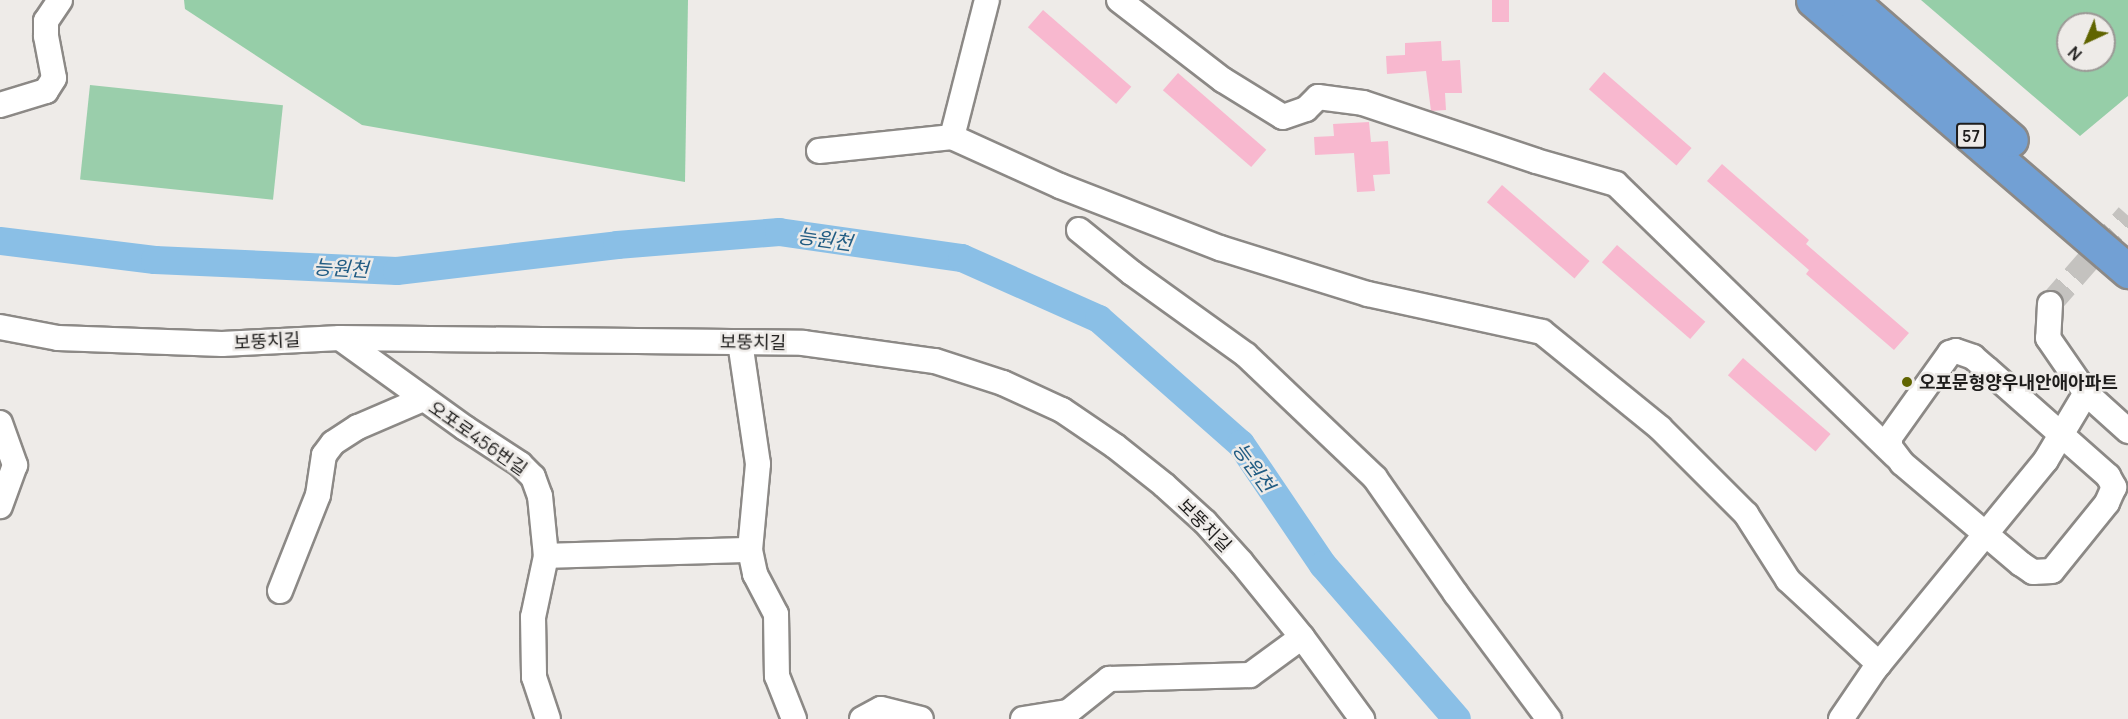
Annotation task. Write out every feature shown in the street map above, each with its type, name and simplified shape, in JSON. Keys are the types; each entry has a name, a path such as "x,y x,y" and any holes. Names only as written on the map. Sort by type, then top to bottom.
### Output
{"highway":[{"name":"57","path":"1813,0 2128,271"},
{"name":"57","path":"1850,0 2128,242"}],"street":[{"path":"0,105 46,91 54,78 46,36 46,21 60,0"},
{"path":"952,137 987,0"},
{"path":"1119,0 1223,80 1283,117 1306,109 1318,97 1363,103 1536,162 1616,184 1895,455 1986,536 2033,572 2052,571 2107,503 2114,487 2108,476 1973,357 1956,351 1950,353 1890,437 1888,442 1895,455"},
{"path":"819,152 952,137 1060,186 1220,248 1368,294 1542,332 1660,428 1746,514 1788,580 1879,664"},
{"path":"1079,230 1131,273 1246,355 1375,478 1476,621 1549,719"},
{"path":"2050,304 2048,338 2086,393 2128,431"},
{"name":"보뚱치길","path":"0,327 58,338 222,344 340,338 803,343 935,361 1003,383 1062,410 1115,446 1205,522 1302,637 1362,719"},
{"name":"오포로456번길","path":"340,338 423,399 520,464 533,477 540,496 546,556 533,617 534,677 548,719"},
{"path":"740,342 758,464 750,550 755,574 776,614 777,676 794,719"},
{"path":"1841,719 1879,664 1986,536 2062,436 2086,393"},
{"path":"280,591 318,495 324,454 333,443 357,427 423,399"},
{"path":"0,423 15,465 0,506"},
{"path":"546,556 750,550"},
{"path":"1023,719 1068,712 1109,679 1250,675 1302,637"},
{"path":"862,719 881,709 921,719"}],"green space":[{"path":"184,0 688,0 685,182 362,125 185,9"},
{"path":"1921,0 2128,0 2128,96 2080,136"},
{"path":"90,85 283,105 273,200 80,179"}],"building":[{"path":"1492,0 1509,0 1509,22 1492,22"},
{"path":"1043,10 1131,87 1116,104 1028,27"},
{"path":"1441,41 1442,61 1460,60 1462,93 1445,93 1446,110 1431,111 1426,71 1387,74 1386,56 1405,55 1405,43"},
{"path":"1604,72 1692,148 1676,165 1589,89"},
{"path":"1178,73 1266,150 1251,167 1163,90"},
{"path":"1369,122 1371,142 1388,141 1390,174 1373,175 1375,191 1357,192 1354,153 1315,155 1314,137 1334,136 1333,124"},
{"path":"1722,164 1809,240 1806,244 1909,333 1894,350 1806,274 1809,270 1707,181"},
{"path":"1502,185 1590,261 1574,278 1487,202"},
{"path":"1617,245 1705,322 1690,339 1602,262"},
{"path":"1743,358 1831,434 1815,451 1728,375"}],"waterway":[{"name":"능원천","path":"0,241 155,260 397,271 617,245 779,232 962,258 1099,319 1241,444 1323,565 1457,719"}],"tunnel":[{"path":"2050,304 2128,215"}],"place":[{"name":"오포문형양우내안애아파트","path":"1907,382"}]}
